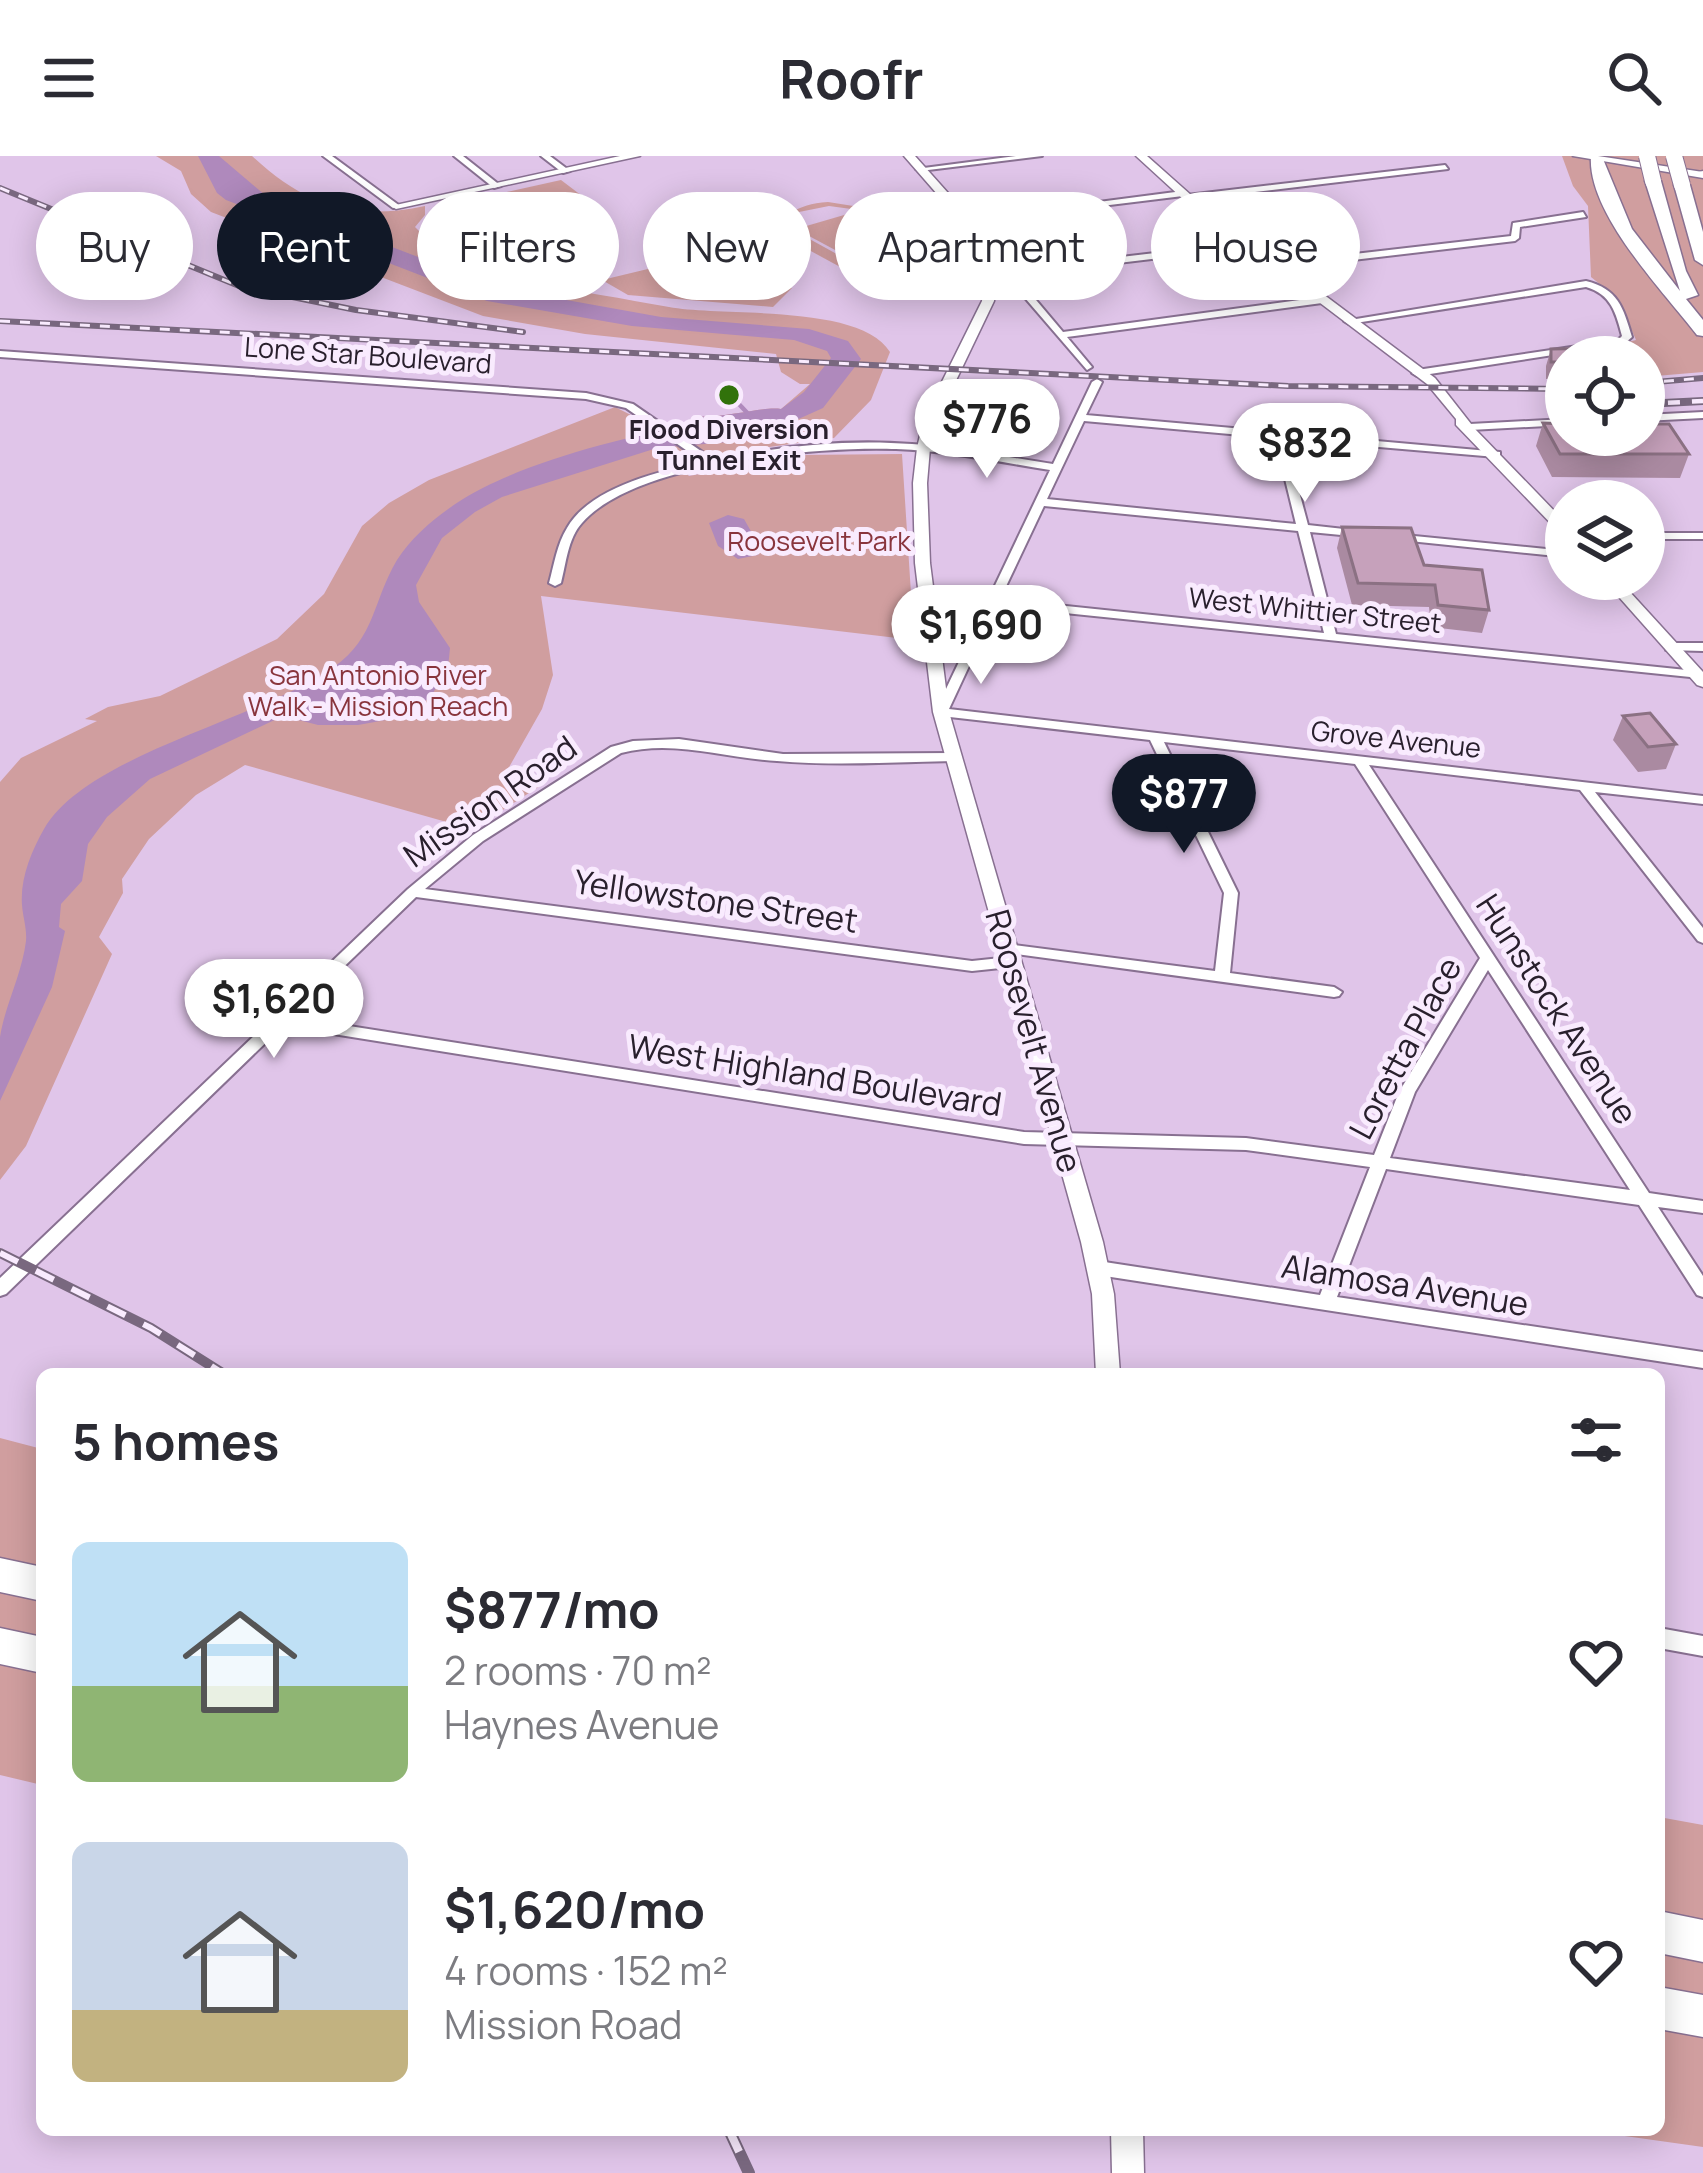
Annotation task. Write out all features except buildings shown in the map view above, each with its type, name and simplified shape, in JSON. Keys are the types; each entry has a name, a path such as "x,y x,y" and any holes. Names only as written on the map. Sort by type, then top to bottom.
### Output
{"highway":[{"path":"1647,156 1678,272 1703,320"},
{"path":"1674,156 1696,177 1703,260"},
{"path":"1590,157 1614,212 1703,331"},
{"path":"0,1575 36,1583"},
{"path":"0,1646 36,1654"},
{"path":"1665,1933 1703,1941"},
{"path":"1665,2009 1703,2016"}],"main road":[{"path":"396,206 635,156"},
{"path":"909,156 940,192"},
{"path":"1141,156 1181,192"},
{"path":"1590,157 1696,177"},
{"name":"Roosevelt Avenue","path":"984,300 930,421 923,449 920,485 932,634 941,712 1098,1268 1107,1368"},
{"path":"1322,300 1417,373 1545,508"},
{"path":"1629,600 1700,678"},
{"path":"1127,2136 1128,2173"}],"street":[{"path":"327,156 396,206"},
{"path":"458,156 497,186"},
{"path":"544,156 566,171"},
{"path":"920,169 1038,156"},
{"path":"1221,192 1445,167"},
{"path":"1360,256 1515,238 1516,225 1583,215"},
{"path":"1349,321 1586,284 1602,288 1619,309 1627,337 1621,342 1417,373"},
{"path":"1031,300 1087,368"},
{"path":"1060,335 1322,300"},
{"name":"Lone Star Boulevard","path":"0,354 569,394 616,402 655,422 713,464"},
{"path":"941,712 1097,382"},
{"path":"1665,417 1703,415"},
{"path":"1081,418 1496,454"},
{"path":"1470,427 1545,423"},
{"path":"1279,435 1331,637"},
{"path":"556,584 571,532 585,513 627,488 713,464 816,448 923,449 1058,467"},
{"path":"1039,502 1545,552"},
{"path":"1665,536 1703,536"},
{"name":"West Whittier Street","path":"928,596 1700,678"},
{"path":"932,634 975,640"},
{"path":"1670,647 1703,647"},
{"name":"Grove Avenue","path":"941,712 1703,800"},
{"path":"1155,737 1231,893 1222,976"},
{"name":"Mission Road","path":"0,1289 413,892 478,838 616,750 640,741 683,740 782,758 953,757"},
{"name":"Hunstock Avenue","path":"1360,761 1703,1290"},
{"path":"1584,786 1703,938"},
{"name":"Yellowstone Street","path":"413,892 972,966 1008,956 1222,976 1334,992"},
{"name":"Loretta Place","path":"1326,1303 1407,1092 1488,957"},
{"name":"West Highland Boulevard","path":"278,1020 1062,1141 1246,1144 1703,1207"},
{"name":"Alamosa Avenue","path":"1098,1268 1703,1360"},
{"path":"1665,1639 1703,1646"}],"green space":[{"name":"San Antonio River Walk - Mission Reach","path":"156,156 252,156 300,192 217,192 217,214 193,196 181,171"},
{"path":"1562,156 1703,156 1703,372 1665,375 1665,336 1634,336 1618,299 1591,277 1588,206 1573,186"},
{"path":"561,180 577,192 507,192"},
{"path":"828,202 835,207 811,210 811,205"},
{"name":"San Antonio River Walk - Mission Reach","path":"417,207 417,291 393,282 393,210"},
{"path":"835,218 835,250 811,237 811,225"},
{"path":"811,240 835,253 835,264 811,251"},
{"path":"643,270 643,296 619,290 619,276"},
{"name":"San Antonio River Walk - Mission Reach","path":"619,298 692,310 821,319 874,336 890,352 871,400 834,438 754,449 681,468 689,476 799,455 902,454 914,640 541,596 553,675 542,709 508,769 543,784 467,833 450,823 245,765 196,795 149,839 122,879 123,893 99,937 112,954 26,1146 0,1180 0,782 21,758 97,721 85,719 108,707 160,696 277,639 324,594 362,526 389,503 429,480 615,407 639,419 633,422 640,434 686,427 694,416 781,409 810,384 800,384 781,372 776,354 585,334 483,316 441,300"},
{"path":"688,300 780,300 773,307"},
{"path":"0,1438 36,1447 36,1784 0,1775"},
{"path":"1665,1818 1703,1825 1703,2147 1625,2136 1665,2136"}],"shaded area":[{"path":"198,156 219,156 261,192 217,192"},
{"path":"393,247 417,257 417,274 393,265"},
{"path":"566,300 661,317 809,329 848,341 861,359 823,408 765,434 787,437 657,448 502,497 475,512 442,538 416,585 419,602 450,648 448,668 430,698 397,718 318,725 283,716 150,779 107,817 88,844 82,881 61,904 59,927 65,931 52,987 0,1101 0,1037 26,941 25,876 44,829 66,803 135,759 264,704 334,667 366,631 403,551 463,499 571,454 686,427 694,416 781,409 804,392 831,358 827,351 794,340 632,326 487,301"},
{"path":"728,515 744,519 761,549 758,555 738,559 718,546 709,523"}],"waterway":[{"path":"736,401 754,420"}],"railway":[{"path":"0,188 239,286 356,310 523,332"},
{"path":"0,321 1288,386 1545,389"},
{"path":"1665,381 1703,378"},
{"path":"1665,403 1703,401 1696,401"},
{"path":"0,1253 151,1328 214,1368"},
{"path":"732,2136 749,2173"}],"place":[{"name":"Flood Diversion Tunnel Exit","path":"729,395"}],"park label":[{"name":"Roosevelt Park","path":"819,542"}]}
